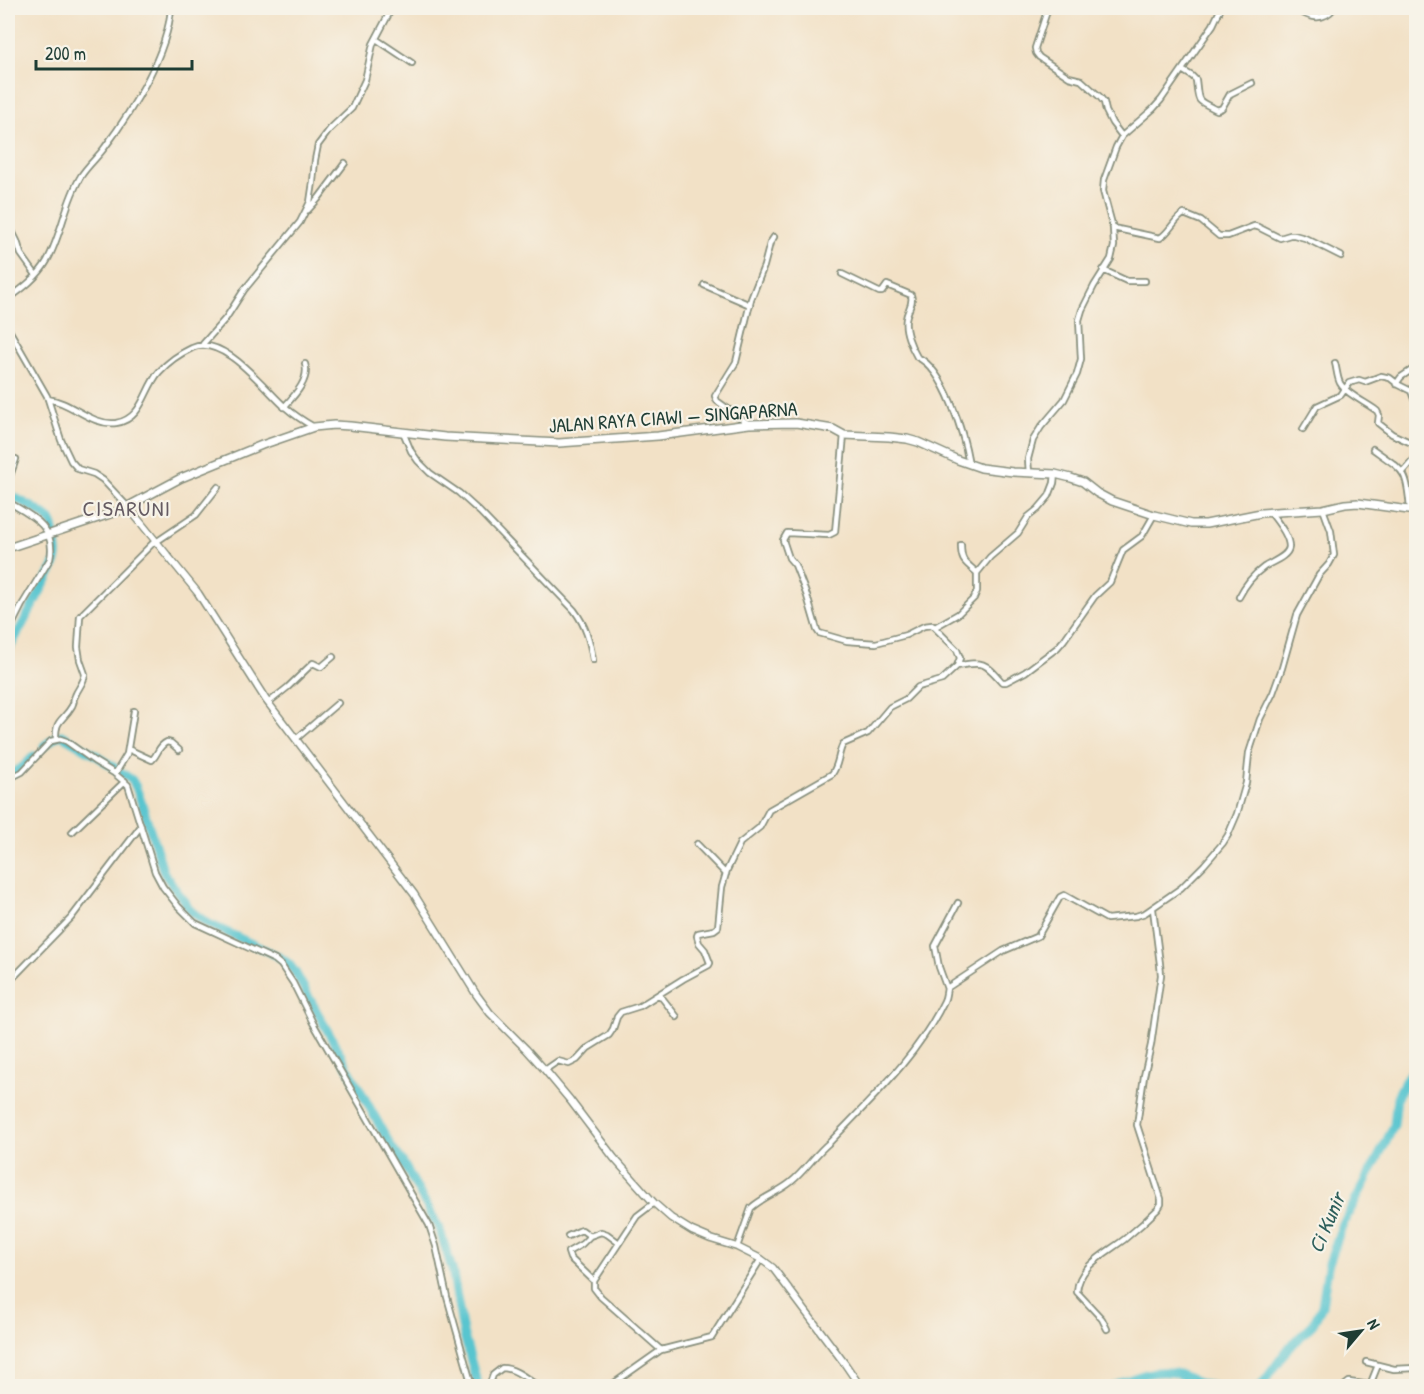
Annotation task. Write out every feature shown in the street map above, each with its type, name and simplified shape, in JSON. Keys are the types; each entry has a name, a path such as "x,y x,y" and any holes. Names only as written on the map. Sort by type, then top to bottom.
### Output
{"main road":[{"name":"JALAN RAYA CIAWI — SINGAPARNA","path":"8,548 119,511 181,478 262,445 314,427 334,425 446,437 559,443 658,436 749,424 796,423 833,429 844,435 907,439 969,464 997,471 1055,474 1083,482 1112,501 1191,524 1206,524 1243,516 1359,502 1413,510"}],"street":[{"path":"8,299 36,275 47,261 79,179 121,125 159,57 167,33 171,8"},
{"path":"306,212 312,192 318,144 352,108 365,80 369,58 376,39 392,8"},
{"path":"1048,8 1036,45 1036,53 1069,77 1081,80 1100,97 1112,123 1122,136"},
{"path":"1029,473 1028,459 1033,440 1064,400 1077,374 1081,359 1079,320 1094,286 1111,258 1114,246 1113,228 1102,191 1116,147 1122,136 1153,110 1213,25 1221,8"},
{"path":"1294,8 1313,18 1330,13 1334,8"},
{"path":"376,39 412,63"},
{"path":"1182,70 1196,80 1196,93 1200,101 1217,110 1222,108 1230,94 1252,82"},
{"path":"203,344 226,318 244,291 345,163"},
{"path":"1113,228 1160,238 1184,214 1201,221 1219,236 1228,236 1254,226 1280,238 1290,234 1305,238 1341,255"},
{"path":"8,223 21,254 36,275"},
{"path":"749,424 717,401 715,396 736,362 750,305 774,237"},
{"path":"1103,270 1126,281 1145,281"},
{"path":"842,274 879,292 882,292 887,285 911,295 913,301 906,320 908,336 917,357 924,360 939,376 961,428 969,464"},
{"path":"704,285 750,305"},
{"path":"8,328 48,399 61,440 71,461 78,469 104,480 198,594 268,704 414,894 490,1013 570,1100 614,1158 654,1203 671,1218 692,1231 737,1247 760,1258 772,1268 784,1281 860,1386"},
{"path":"48,399 59,400 88,417 108,423 119,423 138,410 158,374 173,358 194,346 203,344 223,351 246,369 284,407 314,427"},
{"path":"1335,363 1345,390 1377,411 1378,423 1392,434 1416,445"},
{"path":"284,407 300,388 307,369 305,364"},
{"path":"1396,384 1401,377 1416,367"},
{"path":"1303,429 1317,406 1341,395 1352,381 1366,382 1381,376 1390,378 1396,384 1411,391 1416,404"},
{"path":"403,432 418,461 480,512 574,610 589,637 593,660"},
{"path":"544,1070 556,1061 569,1064 578,1060 588,1048 609,1035 621,1012 638,1007 710,964 697,936 698,933 718,927 722,887 736,848 760,827 769,810 829,776 837,767 843,744 868,733 890,707 906,699 918,687 942,680 957,666 960,658 957,650 935,627 928,625 906,635 868,643 842,640 819,633 817,630 807,596 783,540 788,533 829,535 836,532 844,435"},
{"path":"1373,449 1403,472 1407,478 1413,510"},
{"path":"1403,472 1416,457"},
{"path":"8,479 16,459"},
{"path":"935,627 957,614 974,598 977,591 977,573 990,557 1018,532 1028,517 1049,496 1055,474"},
{"path":"56,739 55,729 73,704 86,674 78,647 80,616 156,542 196,515 218,487"},
{"path":"8,502 33,516 53,533 50,558 8,633"},
{"path":"947,989 1003,951 1038,936 1060,897 1064,895 1107,919 1136,916 1153,909 1181,888 1204,865 1228,835 1246,783 1249,753 1260,719 1282,668 1298,615 1319,575 1334,555 1331,531 1323,508"},
{"path":"1239,597 1254,575 1288,551 1286,536 1271,513"},
{"path":"957,666 983,663 1006,682 1025,672 1057,648 1095,596 1109,583 1123,550 1142,536 1154,515"},
{"path":"961,545 961,556 965,563 977,573"},
{"path":"268,704 313,663 321,667 333,657"},
{"path":"296,739 338,703"},
{"path":"118,770 127,754 134,711"},
{"path":"8,779 21,772 56,739 66,741 94,761 118,770 133,798 155,872 163,887 185,914 201,926 275,960 286,971 313,1023 429,1225 472,1386"},
{"path":"128,749 152,760 159,747 167,742 171,742 179,750"},
{"path":"72,832 124,781"},
{"path":"8,983 71,918 141,826"},
{"path":"697,844 726,874"},
{"path":"737,1247 751,1208 790,1183 885,1084 922,1039 945,999 947,989 935,946 958,903"},
{"path":"1107,1329 1102,1318 1078,1293 1080,1279 1092,1263 1121,1242 1158,1209 1161,1202 1137,1125 1161,975 1153,909"},
{"path":"659,994 677,1017"},
{"path":"654,1203 637,1216 594,1281 594,1288 601,1297 661,1350"},
{"path":"568,1236 582,1230 590,1236"},
{"path":"594,1281 568,1255 568,1252 590,1236 604,1232 619,1243"},
{"path":"610,1386 661,1350 712,1337 760,1258"},
{"path":"1365,1362 1394,1369 1416,1368"},
{"path":"1344,1386 1349,1382 1370,1385 1378,1365"},
{"path":"489,1386 493,1375 502,1368 508,1368 538,1386"}],"waterway":[{"path":"8,494 49,519 53,527 57,553 52,570 8,651"},
{"path":"44,746 62,735 132,780 164,873 191,911 207,923 278,956 295,972 440,1230 452,1269 463,1332 478,1386"},
{"path":"8,775 19,770 34,756"},
{"name":"Ci Kunir","path":"1261,1386 1288,1349 1313,1324 1322,1306 1328,1266 1342,1226 1394,1125 1397,1097 1407,1077 1416,1067"},
{"path":"1115,1386 1138,1376 1155,1372 1171,1372 1198,1383 1214,1386"}],"district":[{"name":"CISARUNI","path":"127,508"}]}
